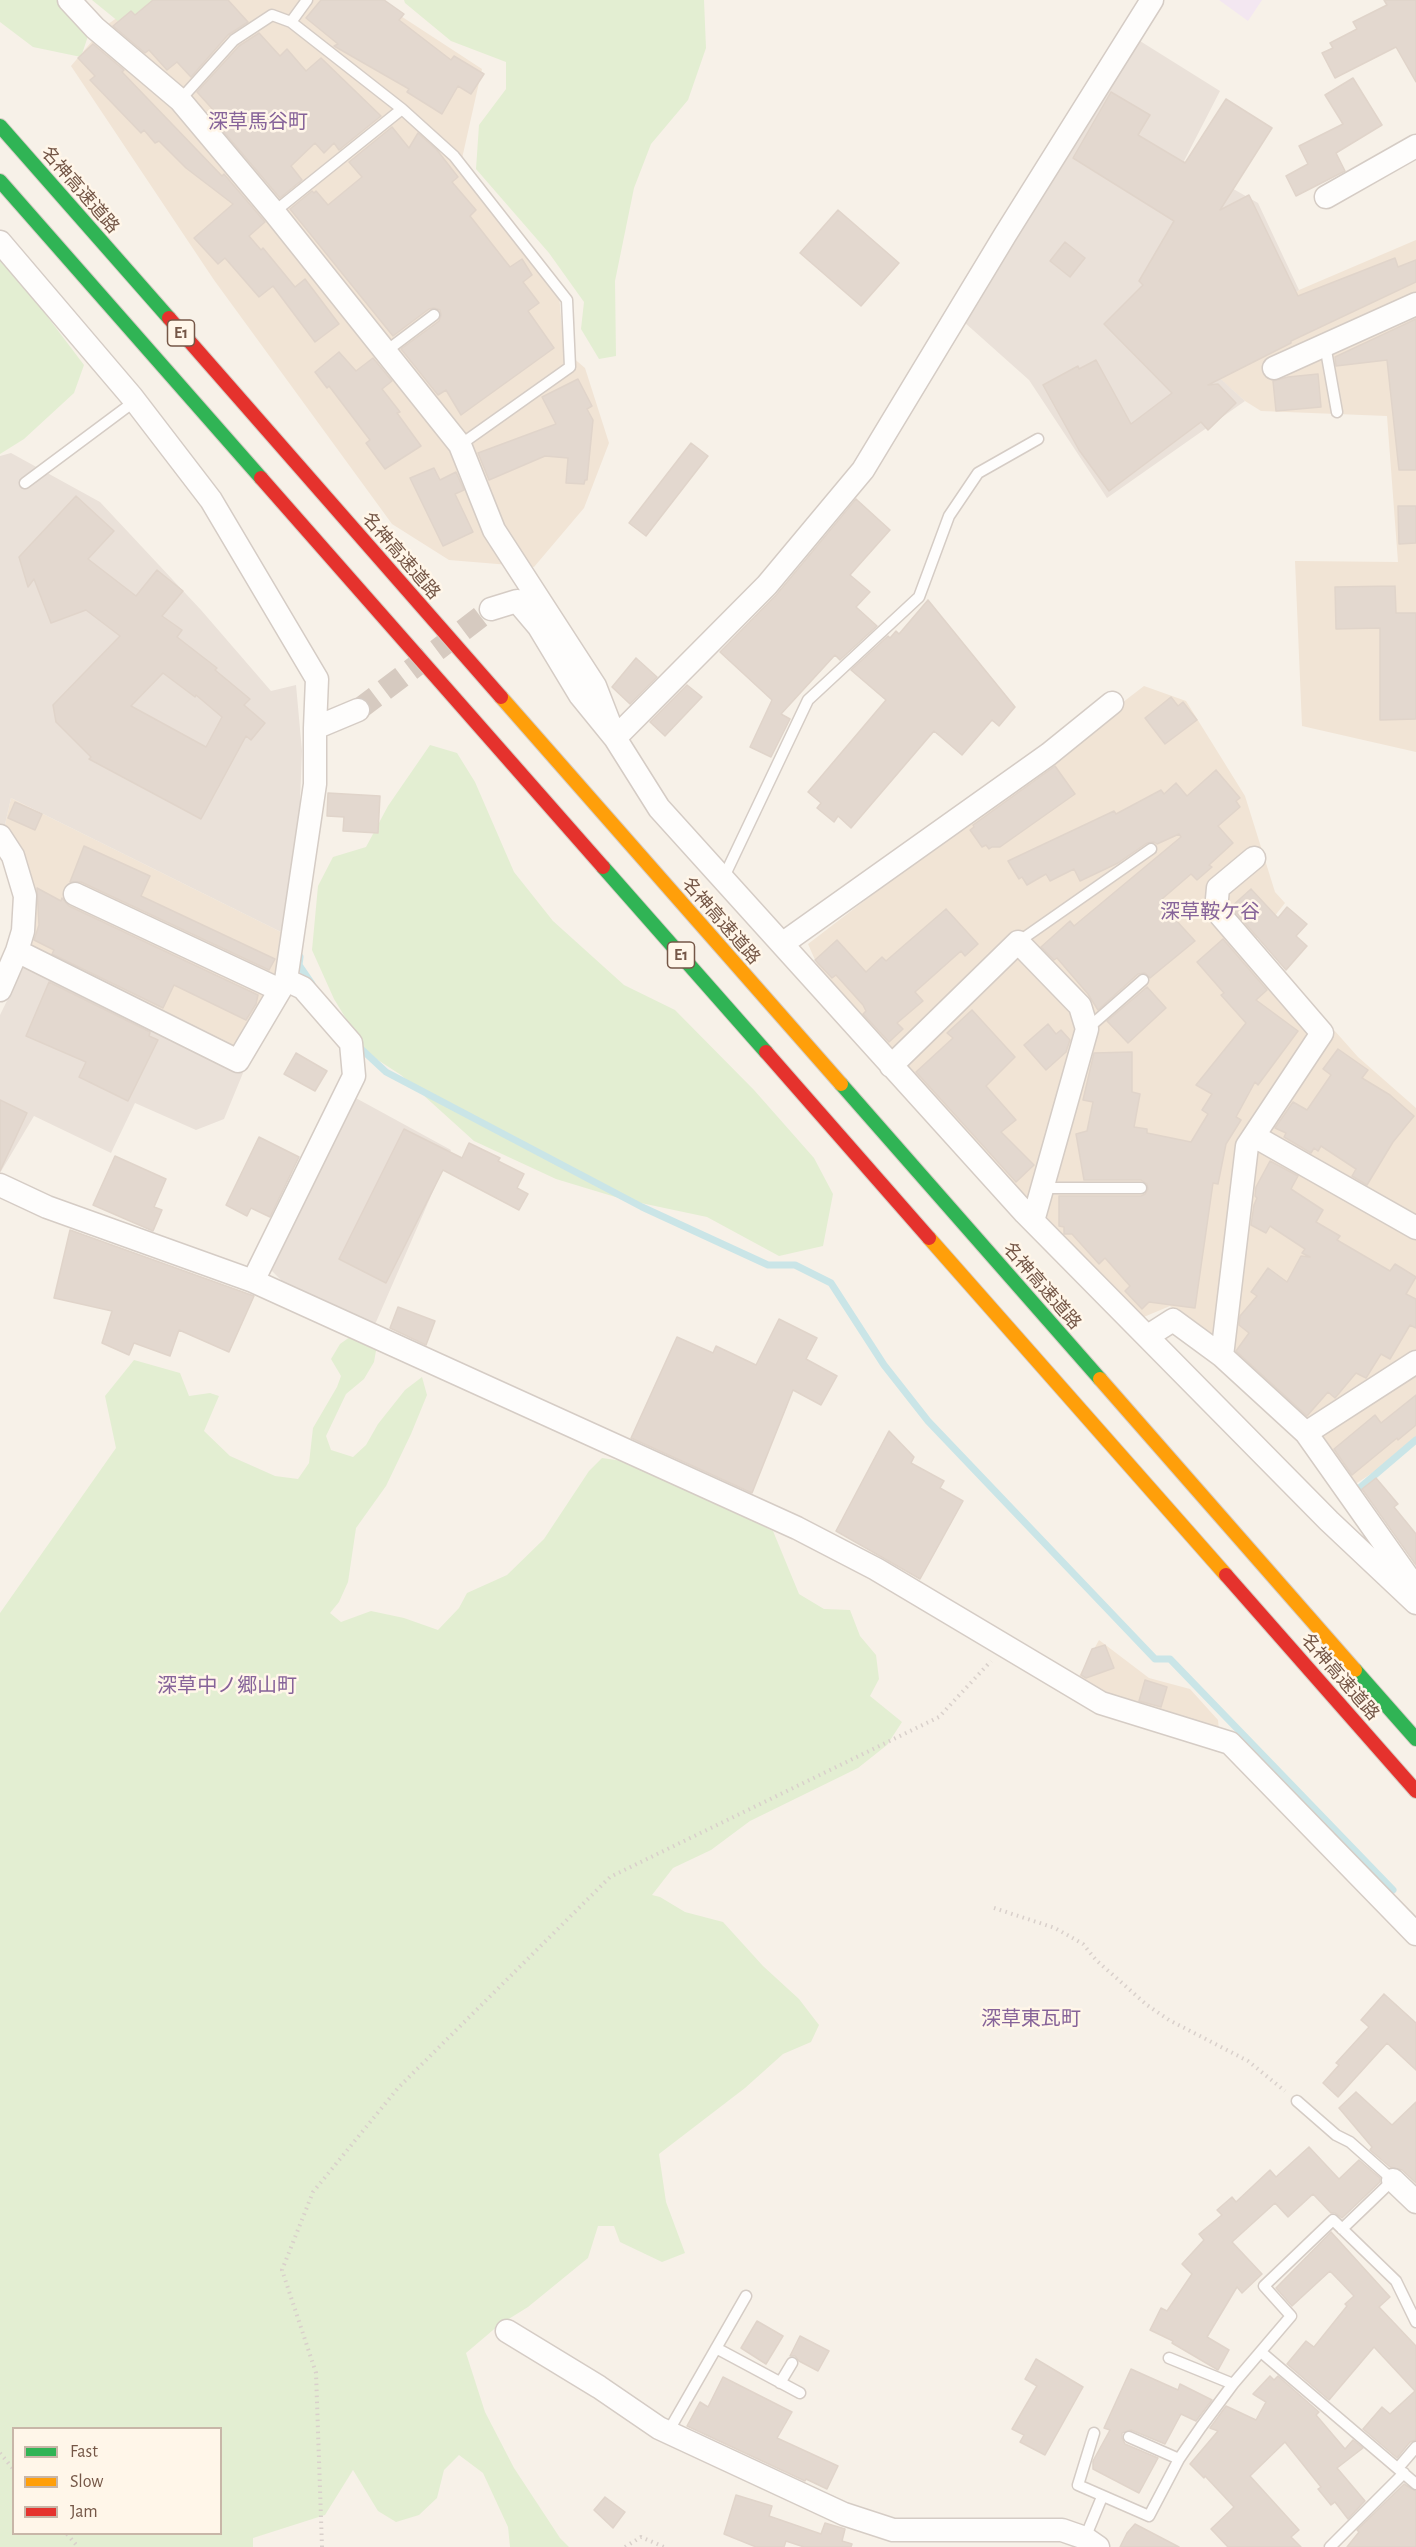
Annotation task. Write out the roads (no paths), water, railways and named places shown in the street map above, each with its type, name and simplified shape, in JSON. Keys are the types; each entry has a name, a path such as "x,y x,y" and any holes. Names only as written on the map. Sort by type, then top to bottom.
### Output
{"highway":[{"name":"名神高速道路","path":"0,126 1416,1739"},
{"name":"名神高速道路","path":"0,181 1416,1791"}],"street":[{"path":"69,0 95,28 180,100 274,212 460,445 494,530 595,686 615,738"},
{"path":"615,738 767,585 863,470 1005,235 1152,0"},
{"path":"1326,197 1416,146"},
{"path":"0,242 135,401 211,500 317,679 315,783 283,985 238,1061 17,951"},
{"path":"1274,368 1416,304"},
{"path":"491,609 517,601 538,627 580,696 615,738 659,808 1033,1221 1329,1521 1416,1603"},
{"path":"782,944 1049,754 1112,703"},
{"path":"315,728 358,710"},
{"path":"0,836 13,856 25,896 23,931 0,990"},
{"path":"1222,1356 1247,1146 1322,1033 1216,910 1218,888 1254,858"},
{"path":"75,894 283,985 303,988 351,1043 354,1076 253,1281"},
{"path":"891,1066 1018,942 1080,1006 1087,1029 1033,1221"},
{"path":"1254,1136 1416,1228"},
{"path":"0,1185 47,1207 253,1281 796,1528 876,1569 1101,1703 1230,1743 1416,1933"},
{"path":"1148,1336 1173,1320 1222,1356 1306,1433 1412,1583 1416,1598"},
{"path":"1306,1433 1416,1362"},
{"path":"1393,2180 1416,2202"},
{"path":"507,2331 668,2432 844,2514 893,2530 1062,2529 1092,2543"}],"lane":[{"path":"291,22 307,0"},
{"path":"180,100 234,40 255,24 272,15 291,22 402,109 454,156 567,300 570,367 460,445"},
{"path":"274,212 402,109"},
{"path":"385,352 434,315"},
{"path":"1325,345 1338,412"},
{"path":"25,483 135,401"},
{"path":"723,879 808,700 919,597 950,516 978,473 1038,439"},
{"path":"1018,942 1151,849"},
{"path":"1087,1029 1143,980"},
{"path":"1042,1188 1141,1188"},
{"path":"1297,2101 1336,2135 1350,2142 1393,2180 1342,2229"},
{"path":"1094,2433 1078,2485 1149,2516 1179,2459 1233,2384 1291,2316 1264,2286 1333,2220 1396,2281 1416,2322"},
{"path":"668,2432 746,2296"},
{"path":"716,2348 800,2393"},
{"path":"1261,2352 1416,2484"},
{"path":"1169,2358 1233,2384"},
{"path":"780,2383 792,2363"},
{"path":"1129,2437 1179,2459"},
{"path":"1330,2547 1401,2470 1416,2447"},
{"path":"1092,2543 1102,2497"}],"waterway":[{"path":"300,957 299,965 312,984"},
{"path":"358,1046 386,1072 642,1207 768,1265 795,1265 831,1283 884,1365 928,1421 1155,1659 1170,1659 1393,1890"},
{"path":"1356,1491 1416,1440"}],"tunnel":[{"path":"358,710 491,609"}],"district":[{"name":"深草馬谷町","path":"258,122"},
{"name":"深草鞍ケ谷","path":"1210,912"},
{"name":"深草中ノ郷山町","path":"227,1686"},
{"name":"深草東瓦町","path":"1031,2019"}]}
